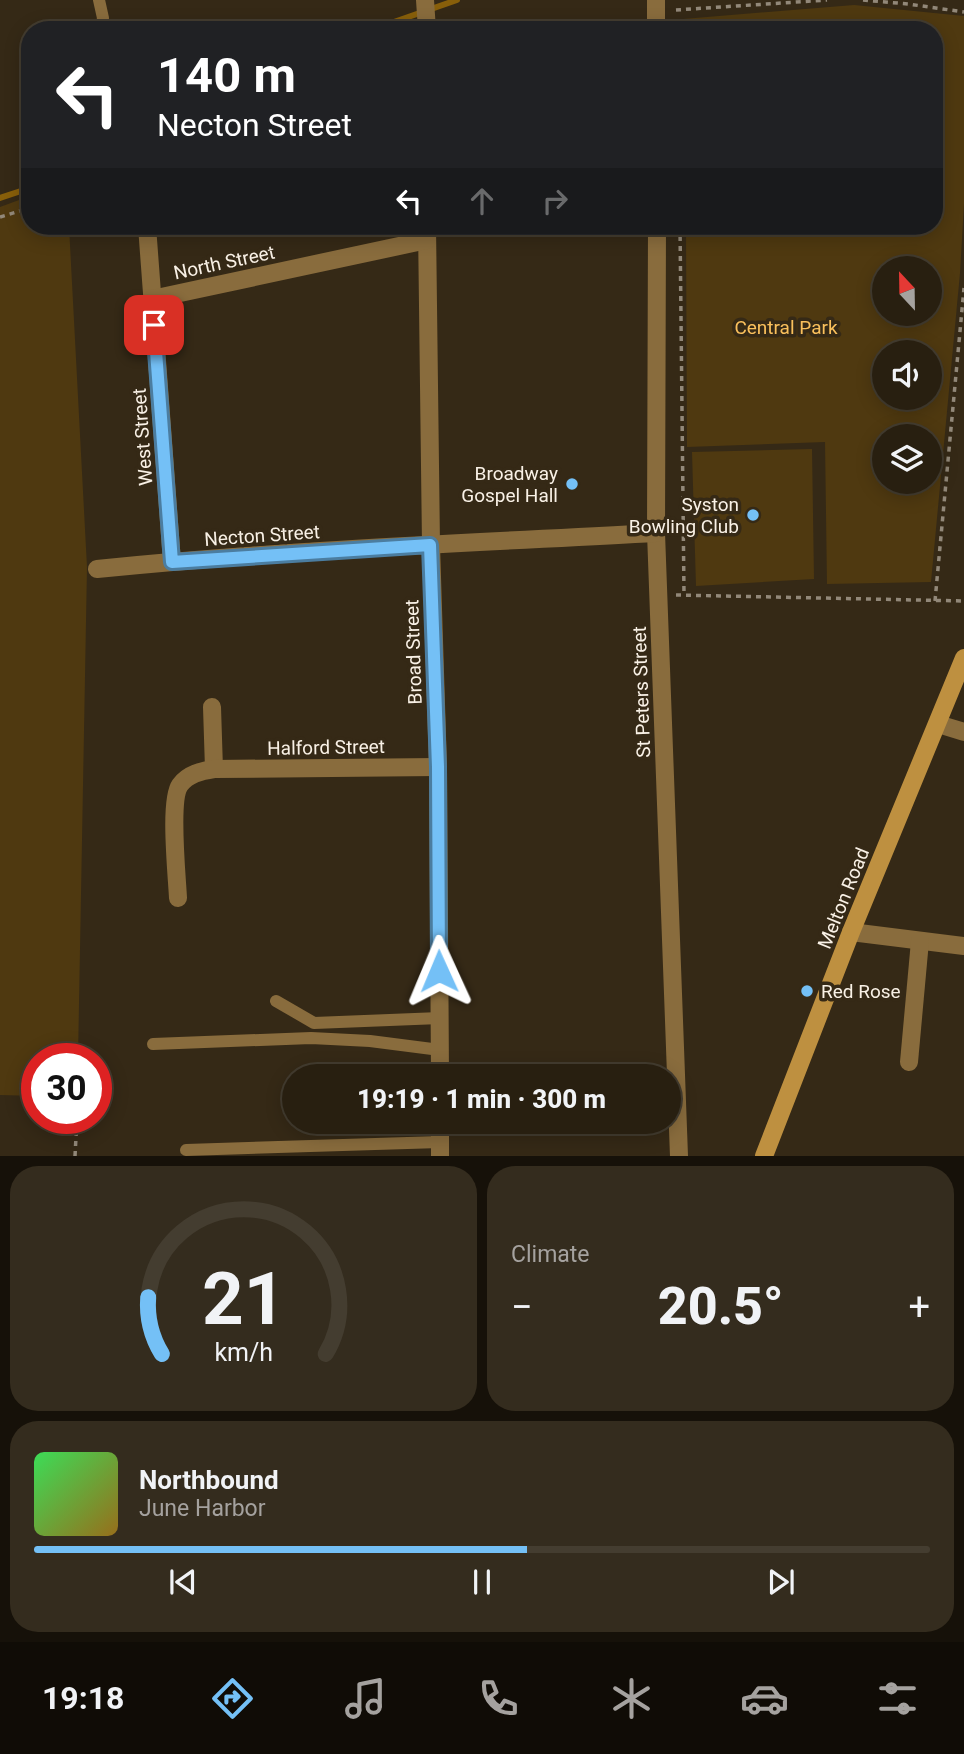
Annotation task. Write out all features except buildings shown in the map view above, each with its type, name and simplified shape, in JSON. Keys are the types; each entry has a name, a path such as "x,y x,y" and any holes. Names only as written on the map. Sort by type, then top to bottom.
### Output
{"street":[{"path":"425,0 426,21"},
{"name":"West Street","path":"148,235 172,562"},
{"name":"North Street","path":"152,299 419,235"},
{"name":"Broad Street","path":"427,235 430,545 438,767 440,1064"},
{"name":"St Peters Street","path":"657,235 656,533 679,1156"},
{"name":"Necton Street","path":"97,569 430,545 656,533"},
{"name":"Melton Road","path":"764,1156 851,932 964,659"},
{"path":"212,707 214,769"},
{"path":"937,724 964,732"},
{"name":"Halford Street","path":"178,898 174,803 180,785 195,773 214,769 438,767"},
{"path":"851,932 964,946"},
{"path":"909,1062 920,941"}],"lane":[{"path":"99,0 102,21"},
{"path":"276,1001 314,1023 440,1018"},
{"path":"153,1044 311,1038 370,1041 440,1050"},
{"path":"186,1150 440,1149"}],"path":[{"path":"656,14 827,0"},
{"path":"863,0 908,2 964,12"},
{"path":"0,217 21,212"},
{"path":"680,235 684,595"},
{"path":"935,601 964,288"},
{"path":"658,594 964,601"},
{"path":"75,1156 76,1134"}],"green space":[{"name":"Central Park","path":"854,5 964,16 964,204 942,465 942,424 872,424 872,494 939,494 931,582 827,584 825,442 687,447 686,235 943,235 943,21 683,19"},
{"path":"21,199 21,235 69,235 87,567 78,1043 21,1043 21,1096 0,1095 0,207"},
{"name":"Syston Bowling Club","path":"812,449 814,579 696,586 692,452"}],"waterway":[{"path":"397,21 457,0"},
{"path":"0,198 21,191"}],"place":[{"name":"Broadway Gospel Hall","path":"572,484"},
{"name":"Syston Bowling Club","path":"753,515"},
{"name":"Red Rose","path":"807,991"}],"route":[{"path":"154,325 172,562 430,545 438,767 439,971"}]}
